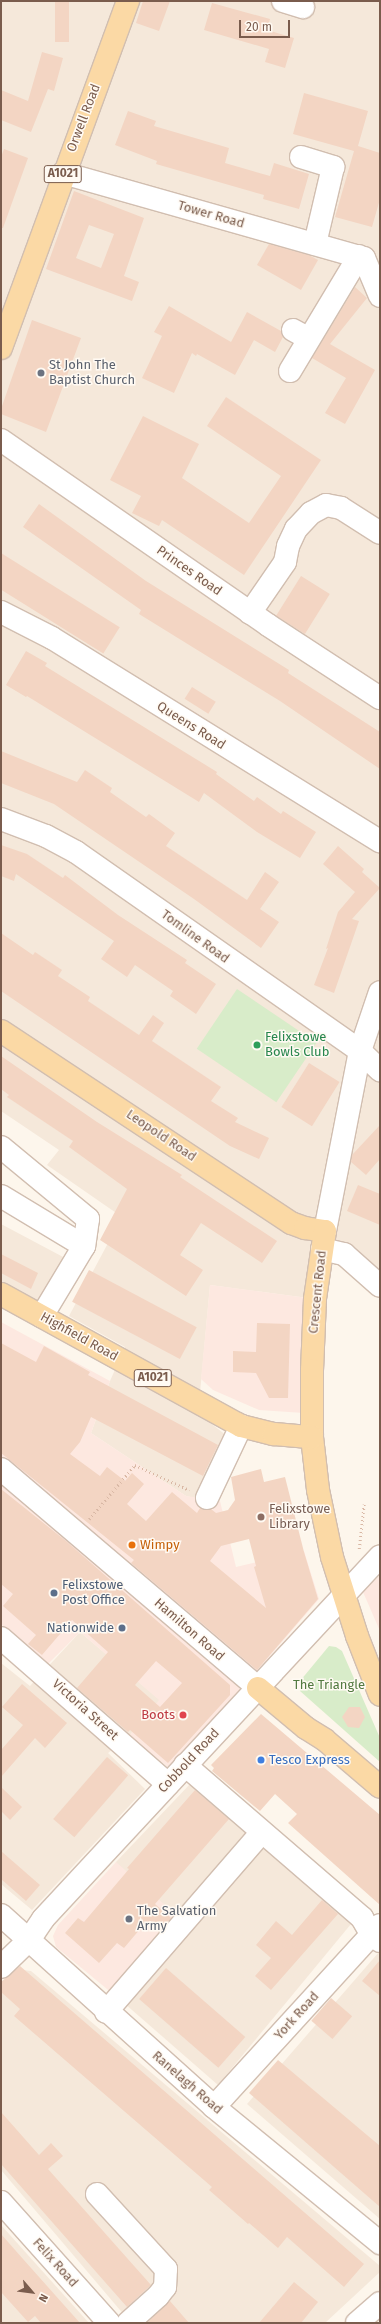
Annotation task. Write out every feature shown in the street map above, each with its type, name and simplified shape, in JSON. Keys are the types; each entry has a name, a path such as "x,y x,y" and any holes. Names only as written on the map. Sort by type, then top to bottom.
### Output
{"main road":[{"name":"Orwell Road","path":"1,348 63,174 128,1"},
{"name":"Leopold Road","path":"1,1031 291,1223 305,1228 323,1240"},
{"name":"Crescent Road","path":"323,1240 315,1299 312,1437 322,1512 332,1557 343,1596"},
{"name":"Highfield Road","path":"1,1294 241,1426 274,1434 312,1437"},
{"path":"343,1596 380,1695"},
{"name":"Hamilton Road","path":"258,1688 306,1728 325,1740 380,1787"}],"street":[{"path":"301,157 333,167 315,244"},
{"name":"Tower Road","path":"63,174 359,256"},
{"path":"290,371 301,335 359,256 364,258 380,296"},
{"name":"Princes Road","path":"1,440 250,613 380,698"},
{"path":"250,613 285,562 288,546 296,529 311,512 326,505 341,508 380,534"},
{"name":"Queens Road","path":"1,612 64,646 380,841"},
{"name":"Tomline Road","path":"1,819 46,836 76,852 360,1051 380,1070"},
{"name":"Crescent Road","path":"323,1240 360,1051 380,992"},
{"path":"1,1147 88,1219 84,1246 42,1316"},
{"path":"1,1196 84,1246"},
{"name":"Leopold Road","path":"323,1240 344,1254 380,1286"},
{"path":"207,1498 241,1426"},
{"name":"Hamilton Road","path":"1,1469 258,1688"},
{"name":"Cobbold Road","path":"1,1967 29,1940 43,1919 373,1563"},
{"name":"Victoria Street","path":"1,1638 168,1784"},
{"path":"185,1765 261,1833 362,1918 377,1934"},
{"path":"106,2012 261,1833"},
{"name":"Ranelagh Road","path":"1,1915 106,2012 214,2107 380,2243"},
{"name":"York Road","path":"214,2107 377,1934"},
{"path":"97,2194 166,2269 165,2287 158,2296 128,2323"},
{"name":"Felix Road","path":"1,2202 109,2323"},
{"path":"357,2323 380,2303"}],"path":[{"path":"77,1533 135,1465 207,1498"},
{"path":"364,1504 359,1553 373,1563"}],"shaded area":[{"path":"1,1 380,1 380,1286 325,1232 315,1299 210,1285 199,1404 196,1412 231,1439 200,1499 186,1496 91,1433 110,1381 125,1347 69,1316 122,1217 47,1165 59,1150 1,1111"},
{"path":"1,1224 65,1258 41,1304 1,1296"},
{"path":"210,1285 308,1298 304,1413 259,1410 213,1390 201,1379"},
{"path":"1,1322 110,1381 91,1433 186,1496 220,1501 236,1567 304,1551 319,1599 257,1671 168,1767 129,1736 159,1700 80,1632 48,1664 1,1624"},
{"path":"380,1575 380,1631 363,1592"},
{"path":"80,1632 160,1700 129,1736 108,1753 145,1789 32,1910 1,1884 1,1663 30,1686"},
{"path":"191,1783 351,1924 218,2085 124,2003 116,1862"},
{"path":"116,1862 191,1928 124,2003 56,1947 53,1936 58,1925"},
{"path":"379,1952 380,1953 380,2219 247,2104"},
{"path":"15,1969 31,1971 380,2266 380,2272 325,2323 131,2323 1,2170 1,1983"},
{"path":"1,2225 89,2323 1,2323"}],"green space":[{"name":"Felixstowe Bowls Club","path":"237,989 317,1043 276,1102 197,1049"},
{"name":"The Triangle","path":"329,1646 336,1647 342,1651 380,1738 380,1762 300,1691 300,1681"}],"building":[{"path":"55,1 69,1 69,42 55,42"},
{"path":"143,1 170,1 159,31 136,23"},
{"path":"212,3 270,19 267,30 294,38 285,68 265,62 269,49 204,30"},
{"path":"42,52 63,58 54,91 48,89 31,132 1,120 1,90 28,101"},
{"path":"304,93 368,111 358,146 380,153 380,199 372,227 335,217 354,151 293,134"},
{"path":"128,111 156,121 154,126 229,148 225,163 270,176 274,163 309,174 299,209 263,199 264,195 156,164 157,161 115,145"},
{"path":"4,149 28,158 3,228 1,228 1,157"},
{"path":"74,191 144,218 124,276 139,282 132,301 46,269","holes":["89,225 114,234 101,268 76,258"]},
{"path":"269,244 309,255 318,260 301,290 257,265"},
{"path":"355,287 367,298 330,344 375,370 345,424 325,413 346,378 312,358"},
{"path":"169,306 231,342 247,312 281,331 283,337 275,352 254,340 235,375 197,354 196,356 192,353 174,393 142,378 162,336 154,332"},
{"name":"St John The Baptist Church","path":"32,320 81,338 46,432 1,414 1,409"},
{"path":"226,397 321,460 244,575 162,520 159,526 132,513 141,496 110,480 143,416 199,444 182,478 249,523 281,476 207,426"},
{"path":"39,504 146,581 289,670 288,673 380,732 380,769 280,701 139,614 141,610 23,527"},
{"path":"1,553 120,627 103,653 1,590"},
{"path":"301,576 330,594 305,634 276,616"},
{"path":"26,651 47,663 45,666 217,772 216,774 254,801 257,797 281,814 283,811 316,832 300,858 257,832 204,793 199,802 27,696 26,697 6,685"},
{"path":"192,687 216,702 208,714 185,699"},
{"path":"1,751 77,782 85,770 112,788 110,792 146,817 149,814 175,833 166,846 247,900 265,872 279,882 260,909 279,922 261,948 194,899 54,804 1,783"},
{"path":"1,845 27,854 63,878 65,875 118,915 187,960 185,963 216,984 196,1014 170,996 173,991 135,965 127,977 101,959 114,941 16,874 14,881 1,876"},
{"path":"338,846 364,869 362,872 380,888 352,919 359,921 334,993 314,985 328,948 326,949 338,912 355,892 323,864"},
{"path":"1,933 33,955 35,952 62,970 58,976 90,997 88,1001 139,1035 153,1015 164,1023 152,1041 221,1087 211,1101 238,1118 235,1122 269,1138 259,1159 230,1146 1,991"},
{"path":"1,1056 97,1122 182,1175 180,1177 277,1241 262,1263 201,1223 180,1255 203,1270 186,1296 100,1240 127,1189 69,1147 73,1141 7,1097 9,1095 1,1089"},
{"name":"Felixstowe Bowls Club","path":"309,1063 340,1082 312,1126 281,1107"},
{"path":"380,1125 380,1159 366,1175 351,1162 352,1155"},
{"path":"358,1185 380,1194 380,1225 347,1211"},
{"path":"1,1254 38,1273 31,1289 1,1273"},
{"path":"89,1270 197,1327 180,1359 72,1302"},
{"path":"257,1323 290,1324 288,1398 269,1398 256,1373 233,1372 233,1351 256,1352"},
{"path":"1,1343 36,1362 44,1346 90,1372 88,1375 218,1445 203,1476 91,1417 80,1442 70,1454 100,1476 107,1467 125,1481 132,1473 144,1484 127,1504 146,1521 172,1492 197,1513 200,1508 211,1509 216,1513 228,1510 235,1500 231,1477 261,1469 264,1482 285,1477 304,1552 318,1599 257,1670 131,1563 134,1560 1,1453","holes":["249,1539 256,1566 254,1567 266,1608 210,1561 221,1546"]},
{"path":"1,1489 66,1541 230,1685 230,1695 168,1763 130,1730 128,1732 77,1688 108,1652 72,1620 42,1655 28,1644 36,1635 3,1606 13,1594 1,1584","holes":["156,1661 182,1683 160,1707 135,1685"]},
{"path":"22,1684 67,1723 45,1748 35,1738 1,1777 1,1750 23,1725 2,1707"},
{"path":"349,1707 360,1707 365,1717 359,1728 348,1727 342,1717"},
{"path":"261,1714 380,1815 380,1905 288,1823 297,1814 275,1794 260,1811 212,1771 214,1768 211,1765"},
{"path":"107,1757 128,1775 74,1837 53,1819"},
{"path":"1,1787 22,1807 10,1820 1,1811"},
{"path":"195,1790 229,1819 155,1904 171,1918 159,1932 146,1922 124,1948 117,1943 99,1963 65,1933 78,1918 84,1922 129,1869 127,1868"},
{"path":"1,1851 40,1885 26,1901 1,1879"},
{"path":"322,1900 338,1914 271,1990 255,1976 271,1958 256,1945 276,1921 292,1935"},
{"path":"380,1960 380,1996 362,1981"},
{"path":"20,1966 364,2264 344,2287 287,2237 278,2248 249,2223 248,2224 209,2190 212,2187 14,2016 20,2009 1,1992 1,1982"},
{"path":"166,1968 245,2037 218,2068 139,1999"},
{"path":"331,1998 352,2016 332,2039 311,2021"},
{"path":"278,2060 380,2146 380,2207 249,2093"},
{"path":"1,2112 39,2155 51,2143 63,2156 48,2169 151,2285 127,2307 1,2164"},
{"path":"1,2234 80,2323 41,2323 35,2316 28,2322 1,2292"},
{"path":"294,2282 318,2302 301,2323 259,2323"},
{"path":"170,2301 189,2323 147,2323 166,2305"}],"place":[{"name":"St John The Baptist Church","path":"41,373"},
{"name":"Felixstowe Bowls Club","path":"257,1045"},
{"name":"Felixstowe Library","path":"261,1517"},
{"name":"Wimpy","path":"132,1545"},
{"name":"Felixstowe Post Office","path":"54,1593"},
{"name":"Nationwide","path":"122,1628"},
{"name":"Boots","path":"183,1715"},
{"name":"Tesco Express","path":"261,1760"},
{"name":"The Salvation Army","path":"129,1919"}]}
